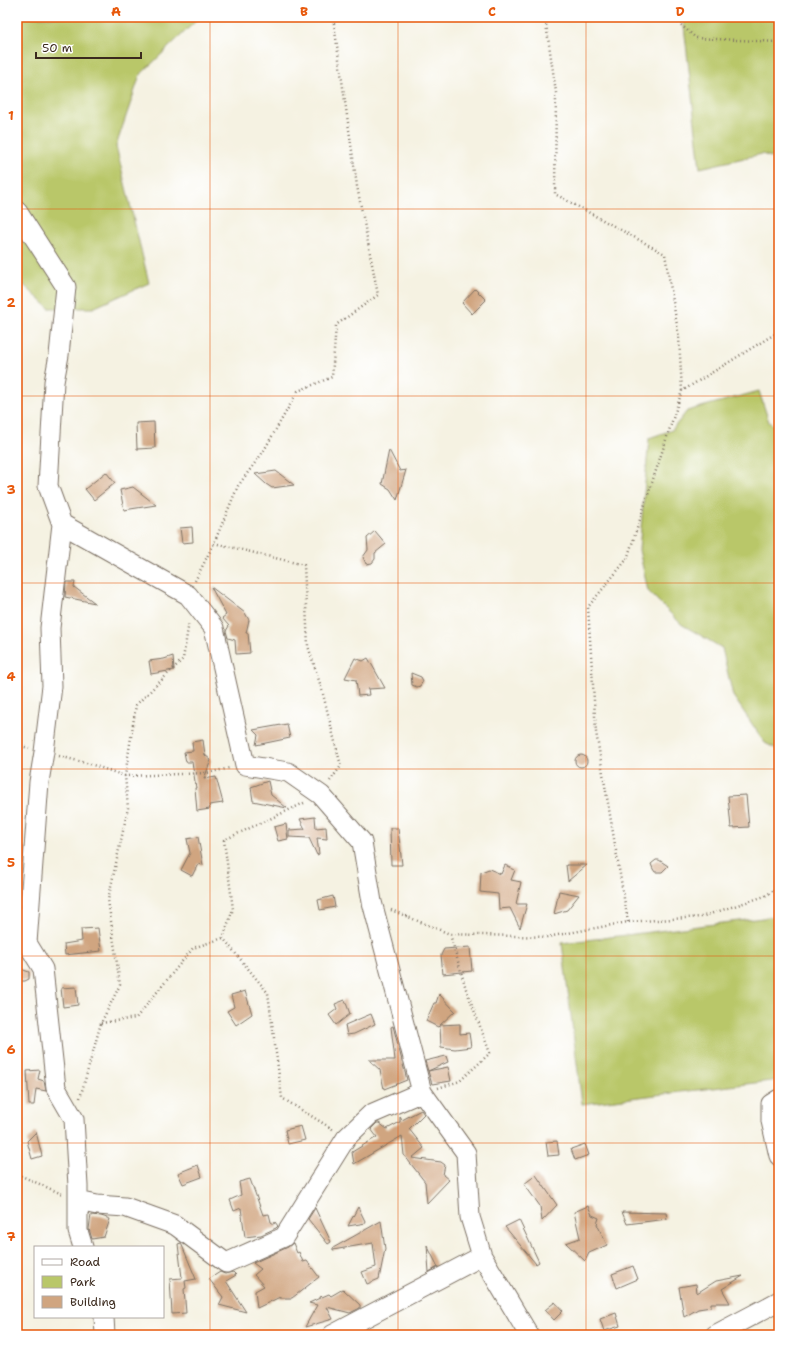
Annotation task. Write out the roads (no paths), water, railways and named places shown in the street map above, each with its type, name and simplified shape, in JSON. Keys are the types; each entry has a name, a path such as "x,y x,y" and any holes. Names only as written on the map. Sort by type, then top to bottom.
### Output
{"street":[{"path":"17,211 66,287 59,355 54,382 48,486 62,524 50,628 52,686 39,782 27,943 43,969 56,1088 74,1119 78,1231 83,1246"},
{"path":"62,524 188,595 214,628 245,765 288,772 321,795 362,842 372,902 422,1092 466,1153 470,1217 482,1256 529,1335"},
{"path":"78,1201 97,1205 125,1207 175,1225 226,1263 284,1237 346,1138 371,1114 422,1092"},
{"path":"779,1099 771,1104 771,1121 779,1156"},
{"path":"332,1335 482,1256"},
{"path":"715,1335 779,1301"},
{"path":"104,1318 105,1335"}]}
